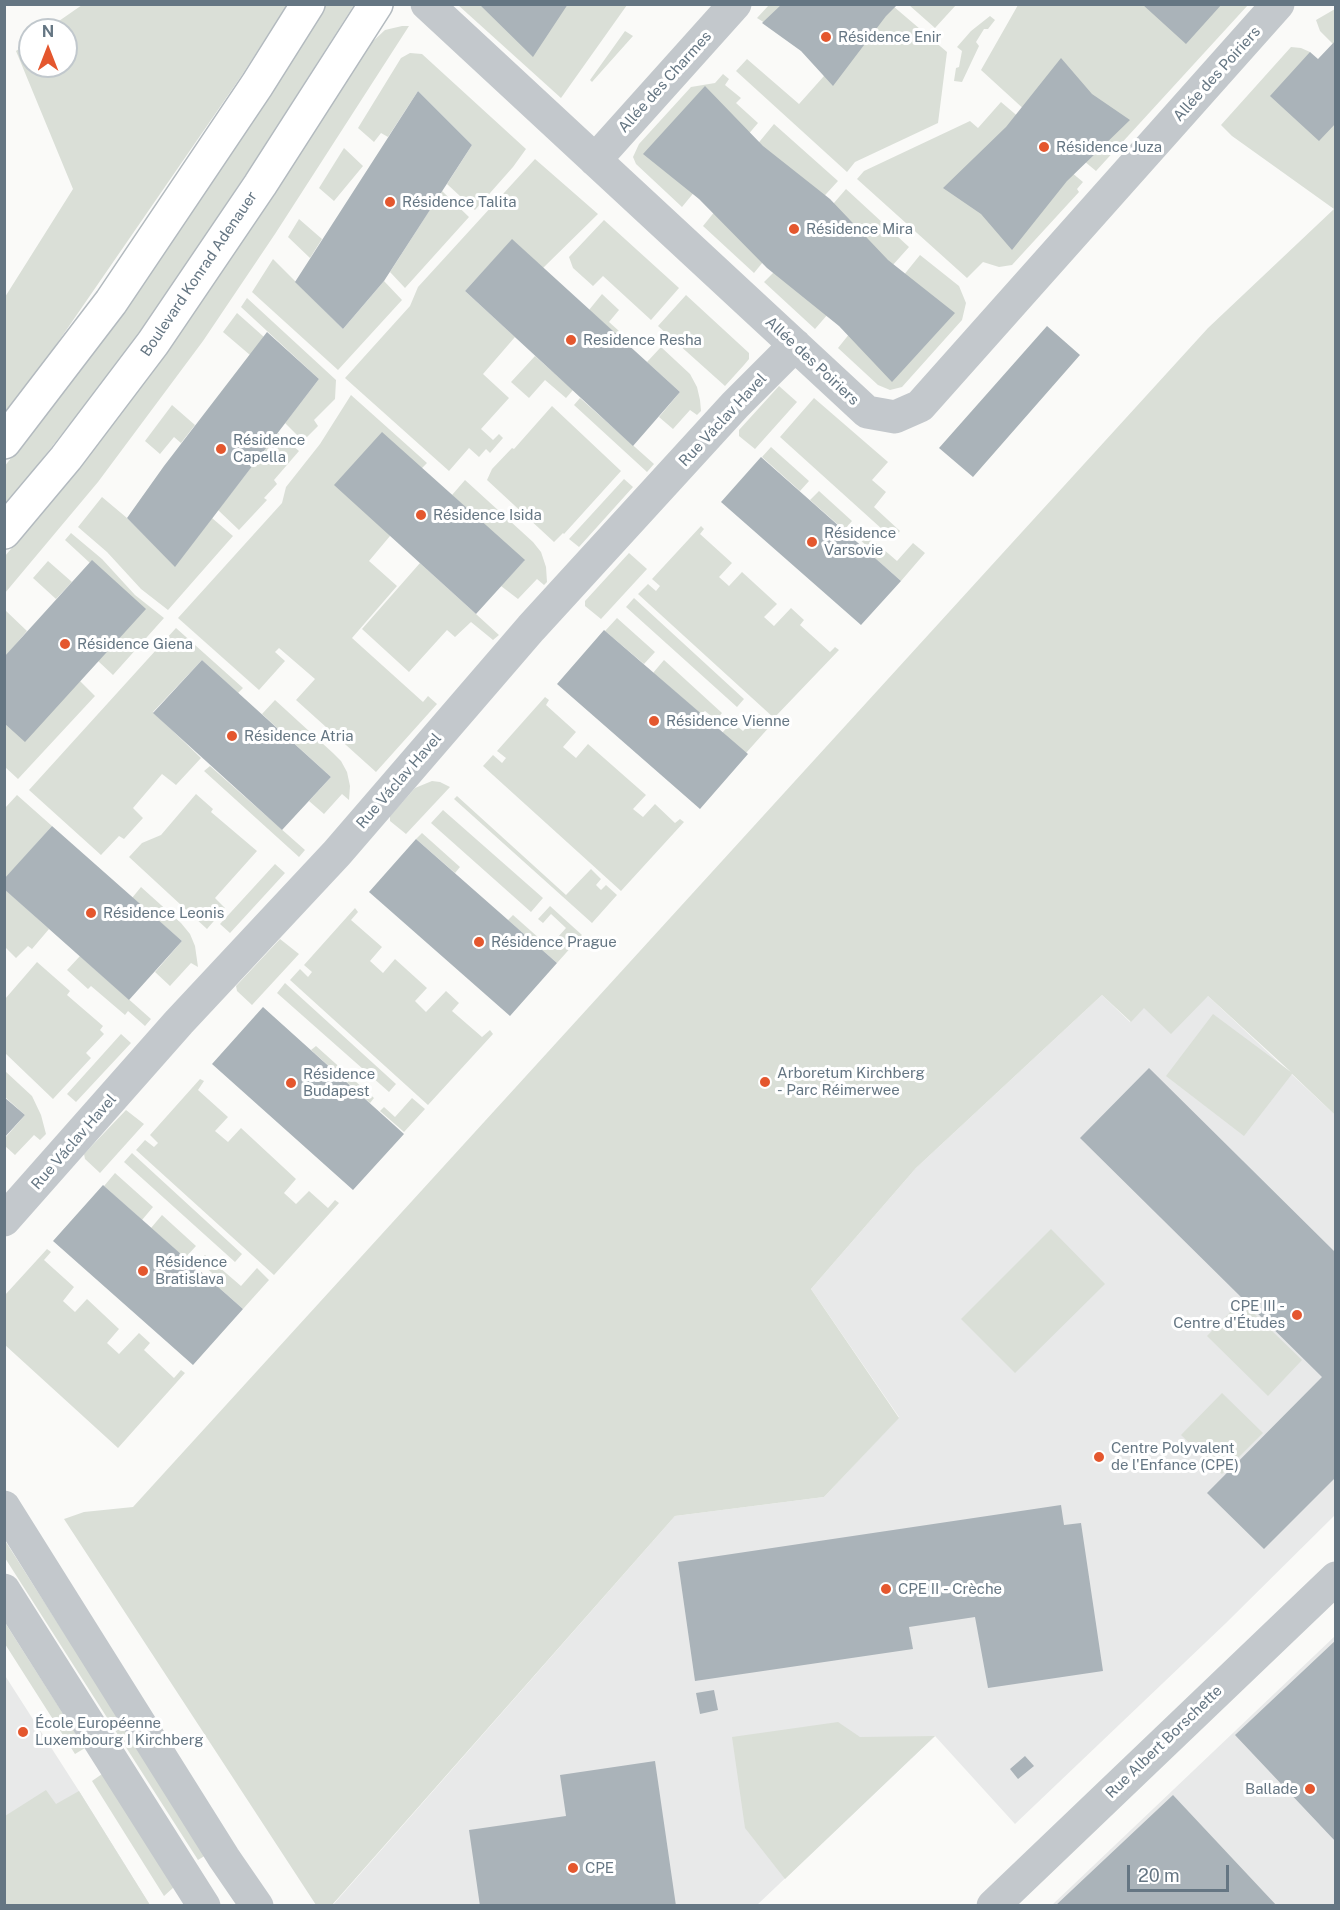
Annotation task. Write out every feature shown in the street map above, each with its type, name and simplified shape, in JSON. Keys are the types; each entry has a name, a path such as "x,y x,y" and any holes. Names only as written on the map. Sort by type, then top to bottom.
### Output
{"main road":[{"path":"4,442 111,302 257,85 308,4"},
{"name":"Boulevard Konrad Adenauer","path":"4,532 66,458 153,343 260,185 376,4"}],"street":[{"name":"Allée des Poiriers","path":"427,4 867,412 895,417 920,406 1278,4"},
{"name":"Allée des Charmes","path":"595,160 735,4"},
{"name":"Rue Václav Havel","path":"4,1220 179,1022 337,854 531,628 735,405 795,345"},
{"path":"4,1507 224,1858 257,1905"},
{"name":"Rue Albert Borschette","path":"993,1905 1335,1578"},
{"path":"4,1590 204,1905"}],"shaded area":[{"path":"82,5 287,5 242,75 5,419 5,297 73,189 27,78 78,78 78,18 63,18"},
{"path":"325,5 354,5 169,290 118,363 5,506 4,467 89,359 159,261 219,172"},
{"path":"458,5 627,5 561,98"},
{"path":"769,5 894,5 947,52 938,123 855,162 847,172 736,71 747,59 799,104 824,76 830,64 757,18"},
{"path":"909,5 956,5 935,28"},
{"path":"1018,5 1248,5 1096,171 1084,161 1071,172 1083,182 1077,189 1079,192 1012,265 999,267 983,262 967,278 857,179 864,171 970,121 978,128 1001,102 1021,119 1027,112 981,70"},
{"path":"1335,9 1335,46 1320,31 1316,20"},
{"path":"990,16 995,20 988,29 984,29 976,42 979,46 962,82 954,81 962,51 957,47 971,31"},
{"path":"409,26 203,341 98,482 5,593 5,556 80,467 164,354 255,222 369,45 385,30"},
{"path":"625,31 633,36 592,82 590,80"},
{"name":"Arboretum Kirchberg - Parc Réimerwee","path":"1291,47 1310,52 1320,68 1335,48 1335,1115 1292,1074 1244,1136 1166,1076 1213,1014 1291,1072 1208,996 1171,1034 1144,1008 1131,1022 1102,995 916,1168 811,1289 899,1418 824,1497 675,1516 332,1905 316,1905 64,1519 84,1512 133,1507 1208,328 1334,209 1232,136 1221,125"},
{"path":"410,53 422,54 526,149 475,210 447,184 472,145 418,91 388,137 381,133 374,142 358,128 401,58"},
{"name":"Résidence Mira","path":"723,74 729,79 725,85 741,98 736,103 758,123 746,137 751,152 774,124 838,181 816,205 821,218 846,189 909,247 892,266 903,276 920,255 959,286 966,303 962,320 902,387 890,390 878,385 838,348 850,333 828,314 815,329 764,282 774,272 763,262 754,273 703,226 716,210 696,190 682,207 636,164 633,157 639,144 691,87 715,83"},
{"path":"344,148 363,166 334,201 319,188"},
{"path":"535,159 598,214 543,268 512,240 465,291 515,337 483,374 509,398 481,429 493,440 499,434 503,438 490,453 486,449 479,457 469,448 449,471 345,378 410,306 418,287"},
{"path":"442,191 469,217 405,288 390,272"},
{"path":"299,219 322,239 310,258 288,237"},
{"path":"604,220 679,288 651,320 603,276 593,286 573,268 569,257"},
{"path":"273,259 343,329 384,281 402,300 338,370 252,292"},
{"path":"602,294 619,310 609,322 629,340 626,343 589,310"},
{"path":"686,295 749,353 749,359 725,386 658,326"},
{"path":"247,298 336,380 335,399 314,420 318,426 303,441 285,423 319,379 241,307"},
{"path":"237,313 264,337 250,355 223,332"},
{"path":"661,347 690,374 697,387 700,400 701,411 697,415 690,410 673,429 659,417 680,392 647,362"},
{"path":"535,356 573,390 566,398 545,380 529,398 511,382"},
{"path":"779,386 797,402 755,449 739,436 739,430"},
{"path":"351,395 427,463 422,468 390,536 369,561 397,586 352,638 423,702 428,696 437,704 376,772 296,700 315,679 279,648 275,652 285,661 259,690 178,618 282,503 286,487 320,444"},
{"path":"580,398 654,464 647,472 574,405"},
{"path":"814,398 888,462 872,480 886,492 874,507 900,531 893,539 780,437"},
{"path":"172,405 195,425 181,443 174,437 160,454 145,441"},
{"path":"552,406 621,471 554,542 487,480 492,469 512,448 514,449"},
{"path":"278,433 299,451 274,480 277,484 264,498 267,500 239,530 218,510"},
{"path":"771,447 809,481 800,491 762,457"},
{"path":"624,479 633,487 579,547 569,539"},
{"path":"465,480 541,552 546,567 547,582 544,585 537,579 518,599 501,586 524,561 452,495"},
{"path":"819,491 852,521 844,530 810,500"},
{"path":"102,497 127,518 175,566 212,518 233,536 168,610 141,589 107,552 78,527"},
{"path":"701,526 704,529 700,534 732,563 719,577 729,586 742,572 777,604 764,617 774,626 791,608 804,620 800,625 830,652 835,647 839,650 774,718 638,594 648,584 656,591 660,586 652,579"},
{"path":"861,530 897,561 913,543 925,553 901,581 867,551 869,548 856,536"},
{"path":"71,533 102,559 135,595 164,618 113,675 98,661 92,561 90,563 65,540"},
{"path":"629,553 647,569 601,619 585,606 585,601"},
{"path":"48,561 72,582 56,599 33,578"},
{"path":"420,563 499,635 493,640 471,622 455,637 447,630 409,672 362,629"},
{"path":"634,598 744,699 737,707 626,607"},
{"path":"4,611 27,631 5,657"},
{"path":"617,618 655,652 644,664 605,631"},
{"path":"176,628 243,688 238,693 202,660 153,712 201,758 176,785 162,774 133,808 143,818 124,839 119,836 101,855 29,790"},
{"path":"664,660 722,713 716,720 705,711 701,714 653,673"},
{"path":"80,681 95,696 18,779 5,767 4,723"},
{"path":"545,697 549,700 546,705 576,732 563,747 576,758 588,744 646,795 633,809 643,817 655,804 675,823 680,819 684,822 621,891 483,766 493,755 502,763 506,758 497,751"},
{"path":"275,700 341,761 347,772 350,786 349,800 342,794 324,814 309,801 331,777 262,714"},
{"path":"759,714 771,725 746,753 722,733 732,722 743,731"},
{"path":"210,766 305,850 299,857 204,771"},
{"path":"432,781 450,787 406,834 390,821 390,816 415,788"},
{"path":"196,794 213,809 211,812 257,851 215,898 225,908 207,929 129,857 142,843 161,835"},
{"path":"17,795 52,826 5,879 5,808"},
{"path":"457,796 566,895 591,869 601,879 596,885 601,890 606,885 617,895 592,923 454,799"},
{"path":"443,810 543,898 531,912 431,823"},
{"path":"422,833 460,867 455,873 416,839"},
{"path":"275,864 285,873 230,933 220,924"},
{"path":"141,887 181,923 190,934 195,946 198,967 191,963 170,986 155,972 182,941 132,898"},
{"path":"5,889 49,929 32,949 28,946 16,958 6,948 5,950"},
{"path":"550,906 582,935 557,963 508,920 513,915 549,947 566,928 551,914 543,923 538,919"},
{"path":"355,908 358,912 351,920 382,947 370,961 383,973 395,959 427,988 415,1001 426,1012 446,991 459,1003 452,1011 482,1037 490,1030 493,1034 428,1105 290,980 300,969 308,977 312,972 304,965"},
{"path":"280,939 299,954 252,1005 237,991 236,986"},
{"path":"80,956 151,1019 145,1026 128,1011 125,1015 91,986 88,989 67,970"},
{"path":"37,962 70,991 67,995 103,1026 100,1030 104,1034 86,1053 91,1058 53,1099 5,1053 5,999"},
{"path":"285,983 396,1084 389,1092 277,993"},
{"name":"Centre Polyvalent de l'Enfance (CPE)","path":"1102,995 1130,1022 1143,1008 1208,996 1335,1115 1335,1515 1226,1623 1015,1824 935,1736 757,1905 332,1906 675,1516 824,1497 899,1417 811,1289 916,1168"},
{"path":"121,1034 131,1043 76,1102 67,1094"},
{"path":"316,1046 374,1098 370,1103 311,1050"},
{"path":"5,1071 32,1096 41,1115 46,1134 40,1140 34,1135 15,1155 5,1146 5,1138 25,1115 5,1097"},
{"path":"200,1079 204,1081 198,1090 228,1117 215,1131 228,1142 241,1128 296,1179 284,1193 296,1204 309,1191 328,1208 335,1200 339,1203 274,1275 136,1150 145,1140 154,1147 158,1143 150,1135"},
{"path":"412,1098 425,1109 404,1132 380,1111 384,1107 395,1117"},
{"path":"126,1110 144,1124 100,1173 85,1159 84,1154"},
{"path":"132,1153 242,1254 235,1262 124,1162"},
{"path":"115,1173 153,1207 142,1220 104,1186"},
{"path":"162,1215 196,1246 185,1258 151,1228"},
{"path":"1051,1229 1105,1284 1015,1373 961,1319"},
{"path":"47,1249 51,1252 44,1260 74,1287 63,1301 75,1312 87,1299 119,1329 107,1343 119,1354 139,1333 150,1343 144,1350 174,1378 181,1370 185,1373 118,1448 5,1345 5,1295"},
{"path":"205,1255 241,1286 257,1268 269,1280 243,1309 208,1278 212,1273 199,1261"},
{"path":"1241,1301 1302,1360 1268,1396 1207,1336"},
{"path":"1222,1393 1263,1433 1222,1474 1181,1435"},
{"path":"4,1539 206,1855 198,1860 5,1558"},
{"path":"4,1621 85,1748 75,1754 5,1644"},
{"path":"1335,1636 1335,1905 1052,1905"},
{"name":"École Européenne Luxembourg I Kirchberg","path":"4,1674 79,1791 150,1905 5,1905"},
{"path":"838,1722 860,1737 935,1736 785,1879 745,1828 732,1737"},
{"path":"102,1774 174,1887 164,1896 92,1781"},
{"name":"École Européenne Luxembourg I Kirchberg","path":"46,1790 56,1804 79,1791 150,1905 5,1905 5,1816"}],"building":[{"path":"479,4 568,4 533,57"},
{"name":"Résidence Enir","path":"782,4 898,4 886,16 833,86 801,51 762,23"},
{"path":"1142,4 1222,4 1186,44"},
{"path":"1336,40 1336,123 1319,141 1270,96 1310,52 1318,59"},
{"name":"Résidence Juza","path":"1061,58 1092,94 1130,120 1067,181 1012,250 981,214 943,188 1006,127"},
{"name":"Résidence Mira","path":"705,86 763,146 830,199 888,260 955,313 892,382 839,326 767,268 699,199 643,154"},
{"name":"Résidence Talita","path":"418,91 472,145 384,281 343,329 295,282"},
{"name":"Residence Resha","path":"512,239 680,392 633,446 465,291"},
{"path":"1047,326 1080,355 973,477 939,448"},
{"name":"Résidence Capella","path":"267,332 319,379 175,567 127,518"},
{"name":"Résidence Isida","path":"382,432 525,560 476,614 334,485"},
{"name":"Résidence Varsovie","path":"761,457 901,581 861,625 721,502"},
{"name":"Résidence Giena","path":"92,560 146,609 25,742 4,723 4,657"},
{"name":"Résidence Vienne","path":"604,630 748,754 700,809 557,684"},
{"name":"Résidence Atria","path":"202,660 331,777 282,830 153,713"},
{"name":"Résidence Leonis","path":"52,826 182,941 129,1000 4,889 4,879"},
{"name":"Résidence Prague","path":"416,839 557,963 510,1016 369,892"},
{"name":"Résidence Budapest","path":"263,1007 404,1134 353,1190 212,1064"},
{"name":"CPE III - Centre d'Études","path":"1149,1068 1336,1253 1336,1477 1264,1549 1207,1493 1322,1377 1080,1138"},
{"path":"4,1097 25,1115 4,1138"},
{"name":"Résidence Bratislava","path":"103,1185 243,1309 193,1365 53,1241"},
{"name":"CPE II - Crèche","path":"1061,1505 1064,1525 1081,1523 1103,1671 988,1688 975,1617 909,1627 913,1649 695,1681 678,1562"},
{"name":"Ballade","path":"1336,1640 1336,1842 1235,1735"},
{"path":"714,1690 718,1710 700,1714 696,1693"},
{"path":"1025,1756 1034,1766 1018,1779 1010,1769"},
{"name":"CPE","path":"655,1761 676,1906 480,1906 469,1830 566,1816 560,1775"},
{"path":"1173,1795 1277,1906 1055,1906"}],"place":[{"name":"Résidence Enir","path":"826,37"},
{"name":"Résidence Juza","path":"1044,147"},
{"name":"Résidence Talita","path":"390,202"},
{"name":"Résidence Mira","path":"794,229"},
{"name":"Residence Resha","path":"571,340"},
{"name":"Résidence Capella","path":"221,449"},
{"name":"Résidence Isida","path":"421,515"},
{"name":"Résidence Varsovie","path":"812,542"},
{"name":"Résidence Giena","path":"65,644"},
{"name":"Résidence Vienne","path":"654,721"},
{"name":"Résidence Atria","path":"232,736"},
{"name":"Résidence Leonis","path":"91,913"},
{"name":"Résidence Prague","path":"479,942"},
{"name":"Arboretum Kirchberg - Parc Réimerwee","path":"765,1082"},
{"name":"Résidence Budapest","path":"291,1083"},
{"name":"Résidence Bratislava","path":"143,1271"},
{"name":"CPE III - Centre d'Études","path":"1297,1315"},
{"name":"Centre Polyvalent de l'Enfance (CPE)","path":"1099,1457"},
{"name":"CPE II - Crèche","path":"886,1589"},
{"name":"École Européenne Luxembourg I Kirchberg","path":"23,1732"},
{"name":"Ballade","path":"1310,1789"},
{"name":"CPE","path":"573,1868"}]}
